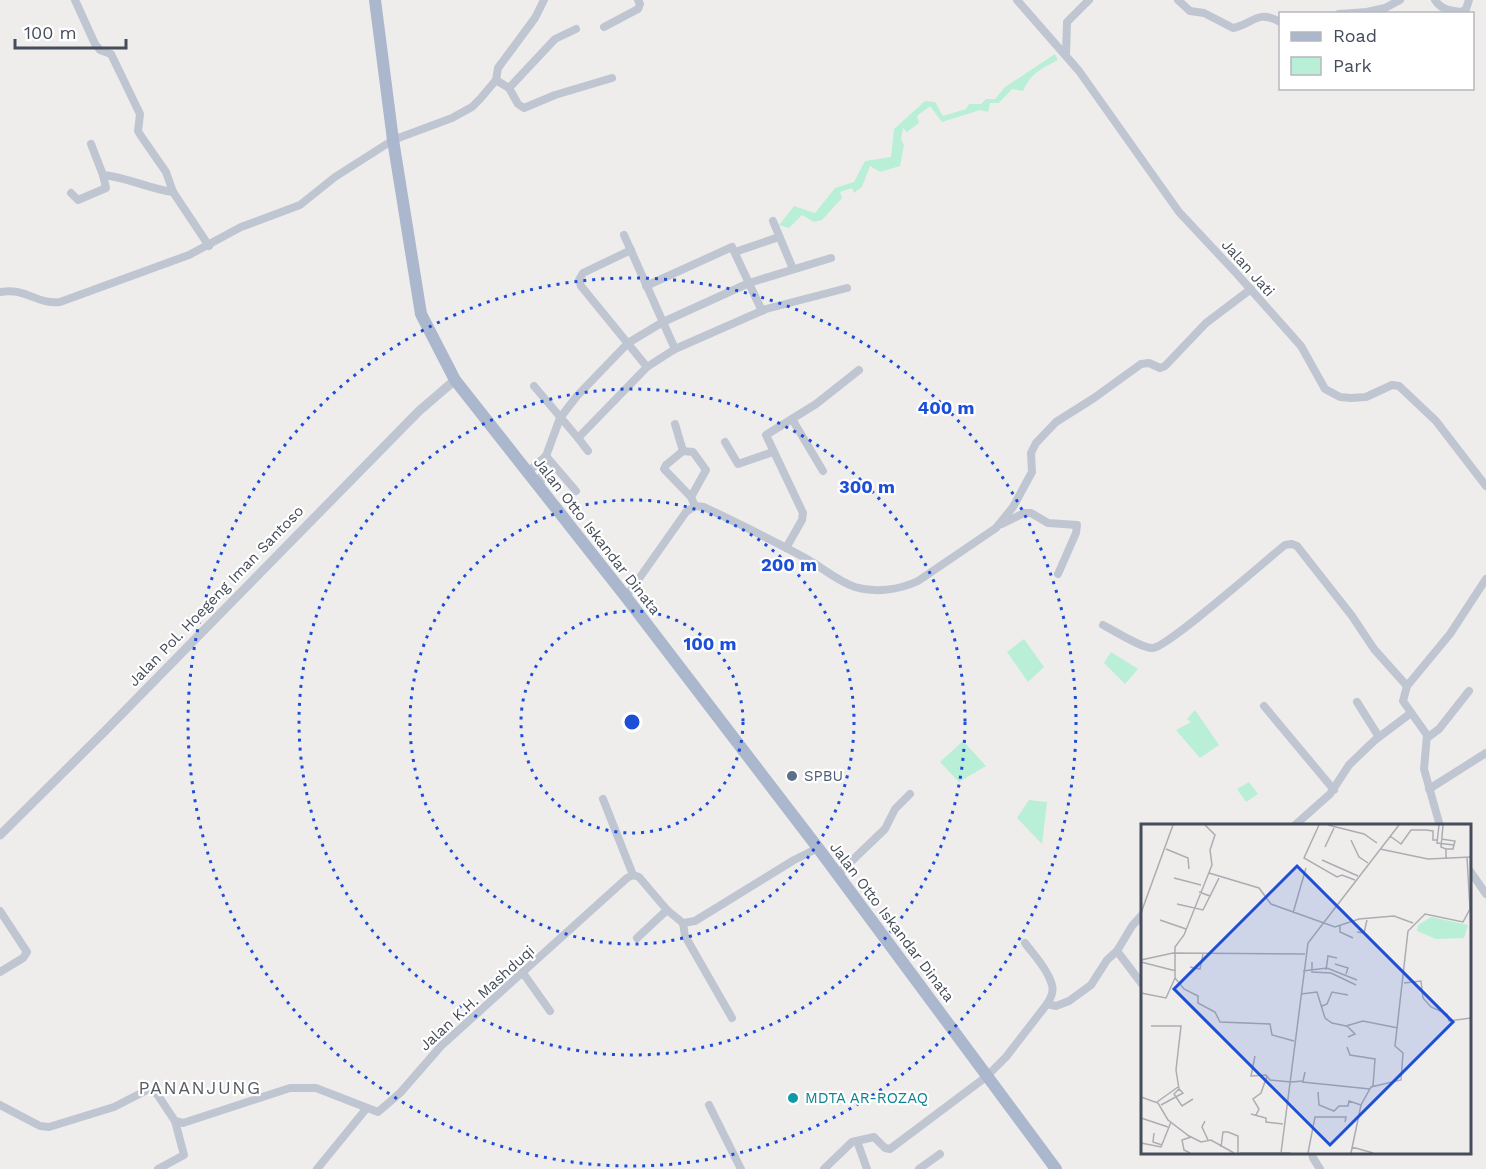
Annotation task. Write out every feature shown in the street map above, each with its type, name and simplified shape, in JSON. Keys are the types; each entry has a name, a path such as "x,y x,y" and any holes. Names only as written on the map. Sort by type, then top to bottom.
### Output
{"main road":[{"name":"Jalan Otto Iskandar Dinata","path":"375,0 393,140 421,314 455,380 540,486 838,874 1056,1169"}],"street":[{"path":"75,0 94,44 100,50 111,54 140,114 138,131 166,172 173,192 209,246"},
{"path":"0,292 17,290 47,302 60,302 189,255 241,227 300,205 335,177 393,140 444,121 472,107 495,80 498,68 535,18 544,0"},
{"path":"604,27 638,9 640,4 638,0"},
{"name":"Jalan Jati","path":"1017,0 1064,53 1179,212 1300,346 1325,389 1340,397 1366,397 1392,385 1399,386 1436,421 1486,486"},
{"path":"1064,53 1066,22 1089,0"},
{"path":"1178,0 1190,11 1204,13 1233,28 1261,16 1279,21"},
{"path":"1367,12 1385,8 1400,0"},
{"path":"1435,0 1441,7 1462,12 1466,9 1469,0"},
{"path":"509,88 555,39 576,29"},
{"path":"509,88 518,104 524,108 555,95 612,78"},
{"path":"495,80 503,87 509,88"},
{"path":"71,193 78,200 106,188 91,144"},
{"path":"103,175 157,190 173,192"},
{"path":"773,221 793,269"},
{"path":"624,235 675,350"},
{"path":"735,252 779,237"},
{"path":"646,286 730,246 735,252 762,311"},
{"path":"631,250 583,273 579,280 647,367"},
{"path":"540,486 545,457 560,418 628,343 663,322 749,283 831,258"},
{"path":"578,438 647,367 675,350 762,311 846,288"},
{"path":"996,528 1013,507 1032,472 1033,448 1056,422 1141,364 1149,363 1160,368 1165,366 1206,323 1251,290"},
{"path":"786,548 802,520 802,513 766,435 816,404 859,370"},
{"name":"Jalan Pol. Hoegeng Iman Santoso","path":"0,835 419,411 455,380"},
{"path":"534,386 588,451"},
{"path":"792,419 823,471"},
{"path":"675,424 683,451"},
{"path":"725,442 738,464 773,452"},
{"path":"692,497 706,470 693,452 683,451 664,469 692,497 695,506"},
{"path":"528,472 545,457"},
{"path":"545,457 576,491"},
{"path":"626,597 686,512 695,506 704,507 766,536 846,584 858,588 893,589 905,587 932,573 996,528 1024,513 1031,513 1048,523 1077,525 1058,574"},
{"path":"1103,625 1148,648 1157,647 1178,633 1284,545 1292,544 1298,546 1374,649 1407,686"},
{"path":"1440,824 1424,769 1427,738 1403,701 1407,686 1450,634 1486,579"},
{"path":"1427,738 1439,729 1468,691"},
{"path":"1357,702 1379,737"},
{"path":"1264,706 1334,790"},
{"path":"1295,824 1334,790 1348,765 1379,737 1411,713"},
{"path":"1429,789 1486,753"},
{"path":"838,874 885,829 892,814 910,794"},
{"path":"603,799 633,875 639,877 667,910 683,923 685,936 732,1018"},
{"path":"683,923 695,921 794,860 818,848"},
{"path":"1471,872 1486,894"},
{"name":"Jalan K.H. Mashduqi","path":"366,1109 378,1112 387,1106 441,1046 633,875"},
{"path":"637,938 667,910"},
{"path":"0,911 27,952 23,958 0,972"},
{"path":"1047,1004 1056,1006 1091,985 1107,960 1117,951 1141,917"},
{"path":"824,1169 852,1142 874,1137 885,1148 890,1149 986,1077 1006,1057 1052,995 1052,986 1033,953 1024,943"},
{"path":"1117,951 1141,981"},
{"path":"523,974 550,1011"},
{"path":"175,1121 183,1123 290,1088 309,1087 328,1092 366,1109 318,1169"},
{"path":"0,1105 40,1126 49,1126 114,1107 149,1089 158,1094 175,1121 184,1155 158,1169"},
{"path":"709,1105 741,1169"},
{"path":"857,1141 867,1169"},
{"path":"919,1169 940,1154"},
{"path":"1312,1154 1320,1169"}],"green space":[{"path":"1055,54 1058,60 1034,75 1023,91 1012,89 999,103 990,103 988,112 980,110 942,122 930,106 917,116 919,123 907,132 903,128 901,139 904,145 900,166 880,172 870,166 862,187 854,193 852,188 840,192 842,198 822,220 814,222 802,215 789,228 779,225 794,206 815,213 835,188 854,182 865,161 891,157 894,129 925,101 935,102 943,116 966,109 969,104 981,104 986,99 995,99 1005,87"},
{"path":"1024,639 1044,667 1028,682 1007,652"},
{"path":"1111,652 1138,669 1125,684 1104,663"},
{"path":"1195,710 1219,745 1200,758 1176,730 1191,722 1187,719"},
{"path":"963,741 986,766 959,782 940,762"},
{"path":"1249,782 1258,794 1246,802 1237,789"},
{"path":"1029,800 1047,802 1042,844 1017,818"}],"place":[{"name":"SPBU","path":"792,776"},
{"name":"MDTA AR-ROZAQ","path":"793,1098"}],"district":[{"name":"PANANJUNG","path":"200,1088"}]}
